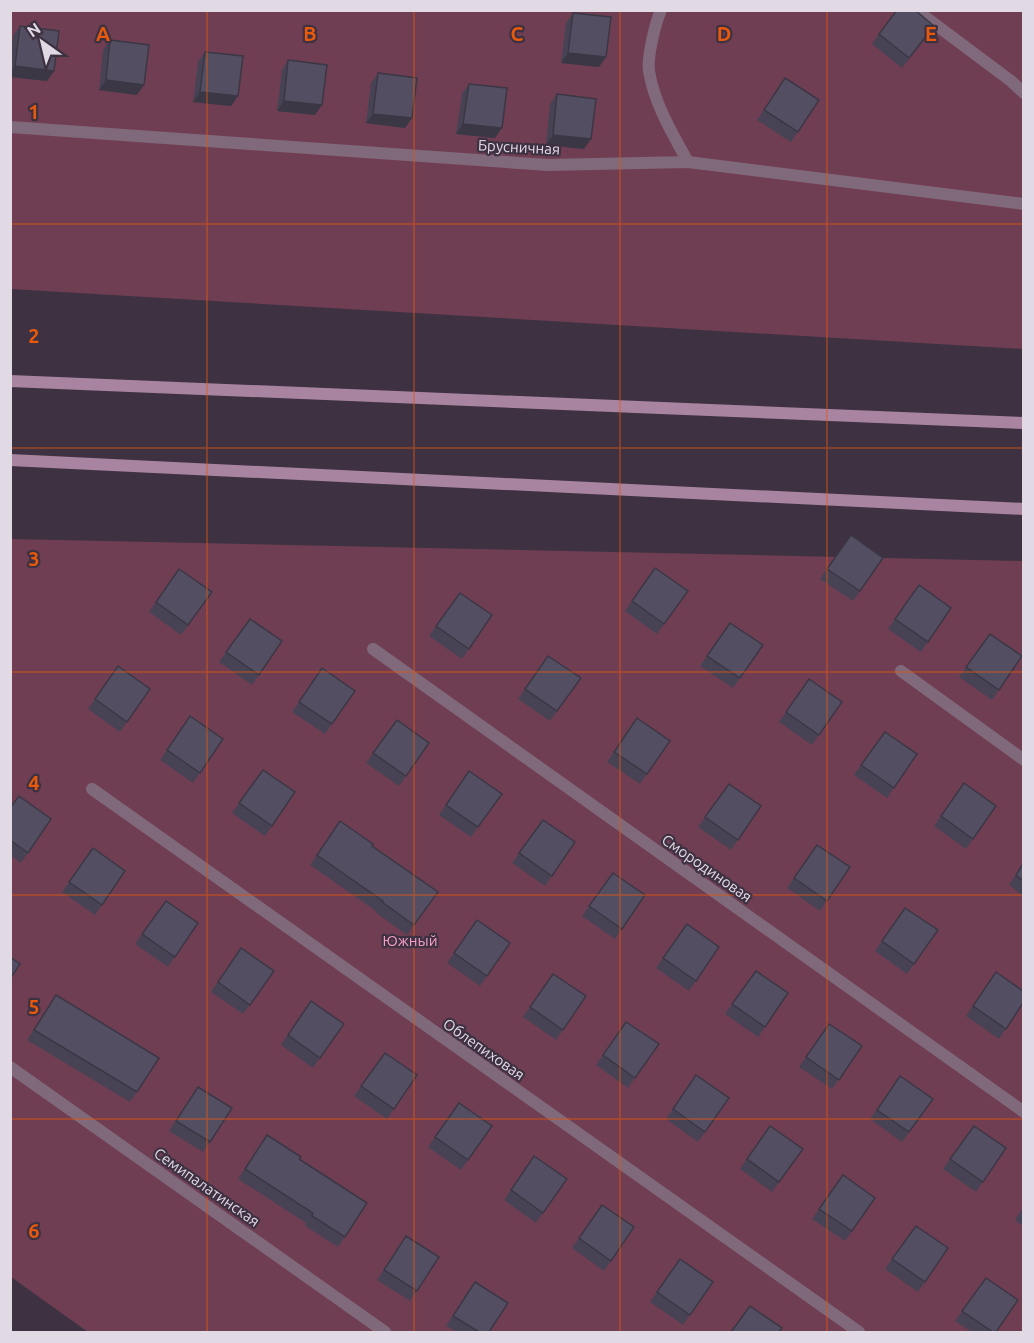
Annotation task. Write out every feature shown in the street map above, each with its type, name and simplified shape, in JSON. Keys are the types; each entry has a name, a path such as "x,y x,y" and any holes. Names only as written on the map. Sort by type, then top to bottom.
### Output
{"main road":[{"path":"10,381 1023,423"},
{"path":"10,460 1023,509"}],"street":[{"path":"661,10 655,24 648,69 663,117 688,162"},
{"path":"915,10 1011,81 1023,93"},
{"name":"Брусничная","path":"10,127 548,165 688,162 1023,204"},
{"name":"Смородиновая","path":"373,649 1023,1112"},
{"path":"901,671 1023,760"},
{"name":"Облепиховая","path":"92,789 860,1332"},
{"name":"Семипалатинская","path":"10,1066 385,1332"}],"green space":[{"path":"10,11 1023,11 1023,349 11,289"},
{"name":"Южный","path":"11,539 1023,561 1023,1332 88,1332 11,1277"}],"building":[{"path":"897,10 915,10 934,26 909,58 879,34"},
{"path":"573,13 611,17 606,57 568,53"},
{"path":"20,26 59,31 54,71 15,66"},
{"path":"110,40 149,45 144,85 106,80"},
{"path":"205,52 243,56 238,96 200,92"},
{"path":"288,60 327,65 322,105 284,101"},
{"path":"378,73 417,78 412,118 373,114"},
{"path":"785,78 819,100 798,132 764,110"},
{"path":"469,84 507,88 502,128 463,124"},
{"path":"557,94 596,99 591,139 553,135"},
{"path":"851,535 883,558 860,591 827,569"},
{"path":"655,568 688,591 664,624 632,601"},
{"path":"179,569 212,592 188,625 156,602"},
{"path":"919,585 951,608 928,642 895,619"},
{"path":"460,593 492,615 469,649 436,626"},
{"path":"250,619 282,641 259,675 226,652"},
{"path":"730,623 763,645 740,678 707,656"},
{"path":"990,634 1022,656 999,690 966,667"},
{"path":"548,656 581,678 557,711 525,689"},
{"path":"118,666 150,689 127,722 95,699"},
{"path":"322,668 355,691 332,724 299,702"},
{"path":"809,679 842,702 819,735 786,712"},
{"path":"190,716 223,739 200,773 167,750"},
{"path":"637,718 670,741 647,774 614,752"},
{"path":"397,720 429,743 406,776 373,753"},
{"path":"885,732 917,754 894,788 861,765"},
{"path":"263,770 295,792 272,826 239,803"},
{"path":"469,771 502,794 478,827 446,805"},
{"path":"964,783 996,806 973,839 941,816"},
{"path":"729,784 761,806 738,840 705,817"},
{"path":"19,796 51,819 28,853 10,840 10,808"},
{"path":"543,820 575,842 552,876 519,853"},
{"path":"340,821 438,892 414,925 317,855"},
{"path":"817,845 850,867 827,901 794,878"},
{"path":"93,848 125,871 102,905 69,882"},
{"path":"1023,864 1023,881 1016,875"},
{"path":"613,873 645,895 622,929 589,906"},
{"path":"166,901 198,923 175,957 142,934"},
{"path":"905,908 938,930 914,964 882,941"},
{"path":"477,920 510,943 487,976 454,953"},
{"path":"687,924 719,947 696,981 663,958"},
{"path":"241,948 274,971 250,1005 218,982"},
{"path":"10,957 20,964 10,979"},
{"path":"756,971 788,993 765,1027 732,1004"},
{"path":"996,972 1023,991 1023,1003 1006,1029 973,1006"},
{"path":"553,974 586,996 563,1030 530,1007"},
{"path":"56,995 159,1058 137,1092 34,1030"},
{"path":"311,1001 344,1024 320,1058 288,1035"},
{"path":"626,1022 659,1044 635,1078 603,1055"},
{"path":"829,1024 862,1046 839,1080 806,1057"},
{"path":"385,1053 417,1075 394,1109 361,1086"},
{"path":"696,1075 729,1098 705,1132 673,1109"},
{"path":"900,1076 933,1099 909,1132 877,1110"},
{"path":"198,1087 232,1108 210,1142 176,1121"},
{"path":"459,1103 492,1126 468,1160 435,1137"},
{"path":"770,1126 803,1149 779,1182 747,1159"},
{"path":"974,1126 1006,1148 983,1182 950,1159"},
{"path":"267,1135 301,1157 299,1159 367,1203 345,1237 312,1216 313,1213 245,1169"},
{"path":"534,1156 567,1179 543,1213 511,1190"},
{"path":"843,1175 875,1198 852,1231 819,1209"},
{"path":"602,1205 634,1227 611,1261 579,1238"},
{"path":"916,1226 948,1248 925,1282 892,1259"},
{"path":"406,1236 439,1257 417,1291 384,1270"},
{"path":"680,1259 713,1282 690,1315 657,1292"},
{"path":"986,1278 1018,1300 996,1332 962,1311"},
{"path":"475,1282 508,1303 489,1332 479,1332 453,1316"},
{"path":"750,1306 782,1328 779,1332 731,1332"}]}
